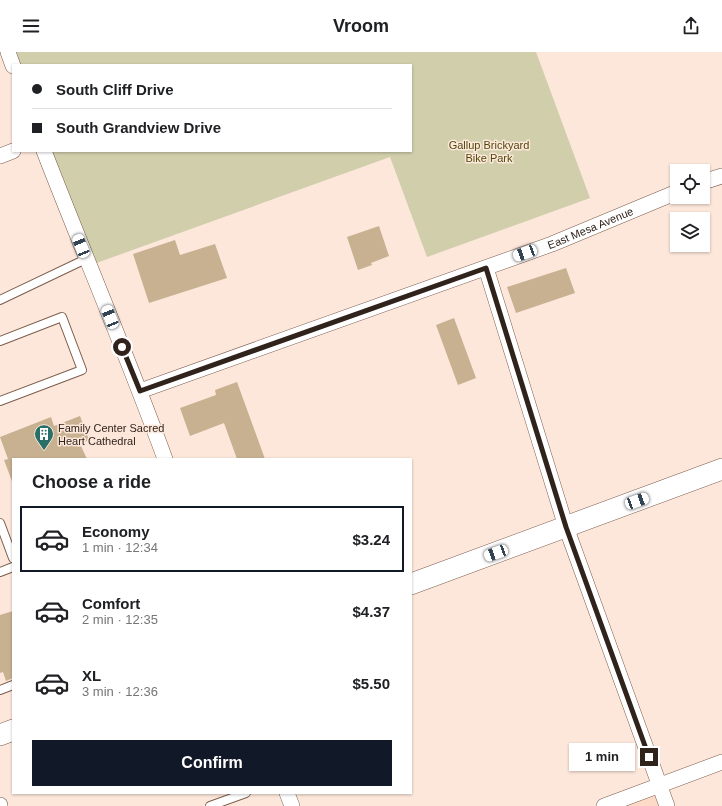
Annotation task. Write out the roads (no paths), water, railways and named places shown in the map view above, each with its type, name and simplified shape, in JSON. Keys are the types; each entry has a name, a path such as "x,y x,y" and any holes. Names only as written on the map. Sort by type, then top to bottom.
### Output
{"street":[{"path":"8,52 12,64"},
{"path":"0,156 12,151"},
{"path":"44,152 140,391 164,458"},
{"path":"710,180 722,176"},
{"name":"East Mesa Avenue","path":"140,391 552,244 670,195"},
{"path":"486,268 566,527 667,806"},
{"path":"412,584 722,469"},
{"path":"0,735 12,730"},
{"path":"604,806 722,762"},
{"path":"287,794 292,806"}],"lane":[{"path":"0,300 86,259"},
{"path":"0,341 62,317 82,370 0,401"},
{"path":"0,523 12,555"},
{"path":"0,572 12,567"},
{"path":"0,690 12,685"},
{"path":"210,806 243,794"}],"place":[{"name":"Family Center Sacred Heart Cathedral","path":"44,451"}],"park label":[{"name":"Gallup Brickyard Bike Park","path":"489,151"}]}
